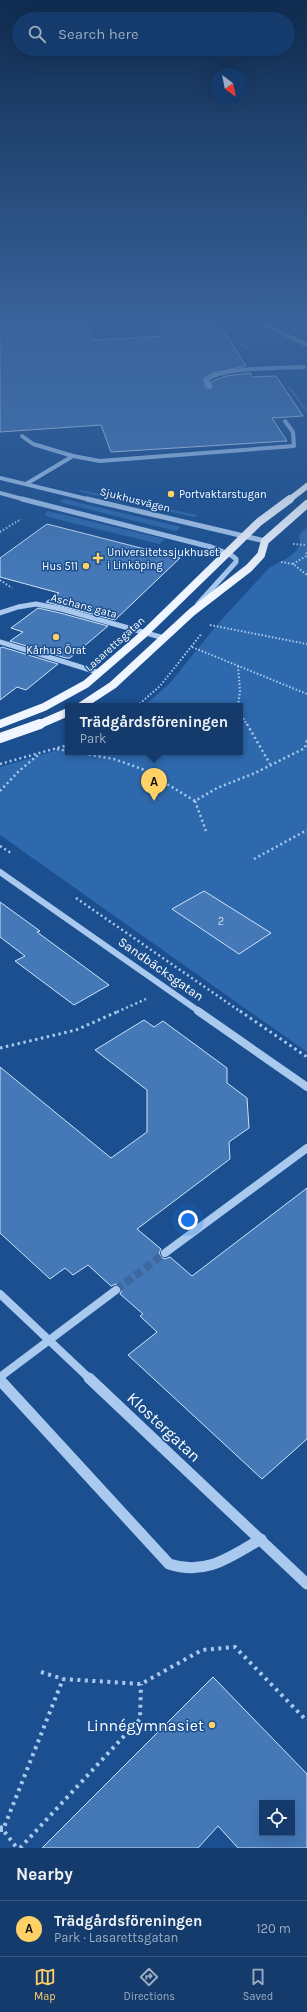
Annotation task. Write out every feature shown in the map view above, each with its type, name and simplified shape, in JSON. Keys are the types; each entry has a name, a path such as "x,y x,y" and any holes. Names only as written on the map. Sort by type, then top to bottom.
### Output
{"main road":[{"name":"Lasarettsgatan","path":"0,724 44,707 68,695 100,673 145,633 265,516 307,486"},
{"path":"86,703 113,685 192,612 249,568 261,555 265,541 307,504"},
{"path":"0,738 15,734 65,713"}],"street":[{"path":"22,436 33,444 73,456 100,460 294,446 293,432 285,421"},
{"path":"26,484 73,456"},
{"name":"Sjukhusvägen","path":"0,478 265,541"},
{"name":"Sjukhusvägen","path":"0,493 196,542 226,553"},
{"path":"192,612 236,562 236,559 226,553"},
{"name":"Aschans gata","path":"0,613 18,607 36,604 61,609 164,638"},
{"path":"0,642 100,673"},
{"name":"Sandbäcksgatan","path":"0,872 307,1087"},
{"path":"165,1253 307,1148"},
{"path":"0,1377 116,1290"},
{"name":"Klostergatan","path":"0,1294 307,1584"},
{"path":"0,1380 170,1564 182,1570 207,1568 261,1539"}],"path":[{"path":"0,532 23,518"},
{"path":"286,543 307,545"},
{"path":"307,551 306,556 293,564 307,575"},
{"path":"208,624 307,644"},
{"path":"140,703 160,686 204,630"},
{"path":"192,647 307,694"},
{"path":"238,666 240,690 238,703"},
{"path":"243,717 270,764"},
{"path":"195,801 218,788 255,773 270,764 306,749 307,740"},
{"path":"0,764 65,746"},
{"path":"57,749 65,750"},
{"path":"0,791 19,771 40,754"},
{"path":"91,755 114,759 142,769 195,801 206,831"},
{"path":"254,859 307,830"},
{"path":"0,846 12,854"},
{"path":"74,896 307,1056"},
{"path":"0,1048 76,1030 169,989"},
{"path":"41,1672 63,1679 141,1684 202,1650 235,1647 307,1721"},
{"path":"63,1679 1,1829 19,1848 140,1719 141,1684"}],"shaded area":[{"path":"81,490 197,515 194,517 77,491"},
{"path":"64,499 181,527 176,531 59,502"},
{"path":"48,511 165,539 159,544 48,517 45,514"},
{"path":"307,527 307,1052 0,835 0,767 65,748 65,755 243,755 243,703 147,703 170,683 221,620 269,568 289,557 297,550 300,543 299,535"}],"building":[{"path":"0,409 298,409 303,416 272,418 287,441 111,452 101,425 0,432"},
{"name":"Hus 511","path":"47,524 180,558 115,620 46,602 59,593 0,577 0,558"},
{"name":"Kårhus Örat","path":"38,608 108,626 70,658 10,641 23,632 11,628"},
{"path":"2,647 58,664 26,690 17,687 0,700 0,648"},
{"path":"204,891 271,933 239,954 172,909"},
{"path":"0,902 40,931 37,932 109,985 74,1005 15,961 25,956 0,937"},
{"path":"144,1020 154,1027 163,1021 227,1068 227,1083 247,1098 249,1128 229,1142 230,1159 137,1229 161,1249 159,1253 161,1257 165,1259 170,1257 192,1276 307,1188 307,1439 262,1479 128,1355 157,1332 140,1316 143,1314 120,1294 122,1290 120,1286 116,1284 111,1286 88,1265 73,1275 65,1268 50,1279 0,1233 0,1067 111,1158 147,1132 147,1090 95,1050"},
{"name":"Linnégymnasiet","path":"213,1677 307,1774 307,1848 238,1848 218,1826 198,1848 42,1848"}],"tunnel":[{"path":"116,1290 165,1253"}],"place":[{"name":"Portvaktarstugan","path":"171,494"},
{"name":"Universitetssjukhuset i Linköping","path":"98,558"},
{"name":"Hus 511","path":"86,566"},
{"name":"Kårhus Örat","path":"56,637"},
{"name":"Trädgårdsföreningen","path":"154,801"},
{"name":"Linnégymnasiet","path":"212,1725"}]}
